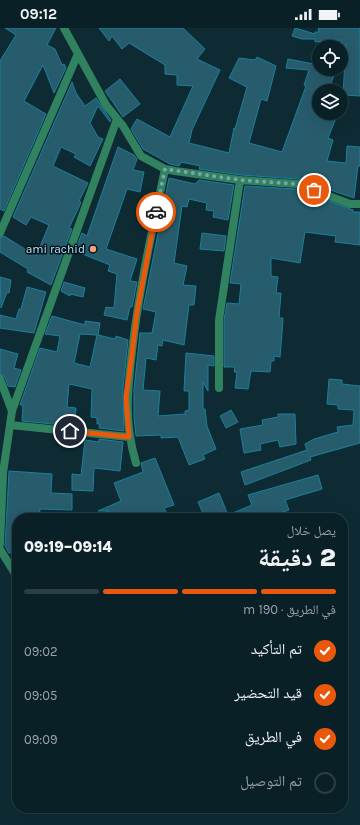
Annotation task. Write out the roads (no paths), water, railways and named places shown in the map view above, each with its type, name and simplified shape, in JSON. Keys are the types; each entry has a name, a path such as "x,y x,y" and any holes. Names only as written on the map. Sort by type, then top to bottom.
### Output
{"street":[{"path":"65,28 77,56 106,105 141,156 165,169 240,180 297,184 350,204 360,204"},
{"path":"0,233 77,56"},
{"path":"0,544 3,473 12,411 117,119"},
{"path":"136,463 129,437 126,397 137,312 165,169"},
{"path":"219,388 219,320 240,180"},
{"path":"0,379 12,411"},
{"path":"10,425 129,437"},
{"path":"0,549 12,569"}],"place":[{"name":"ami rachid","path":"93,249"}]}
